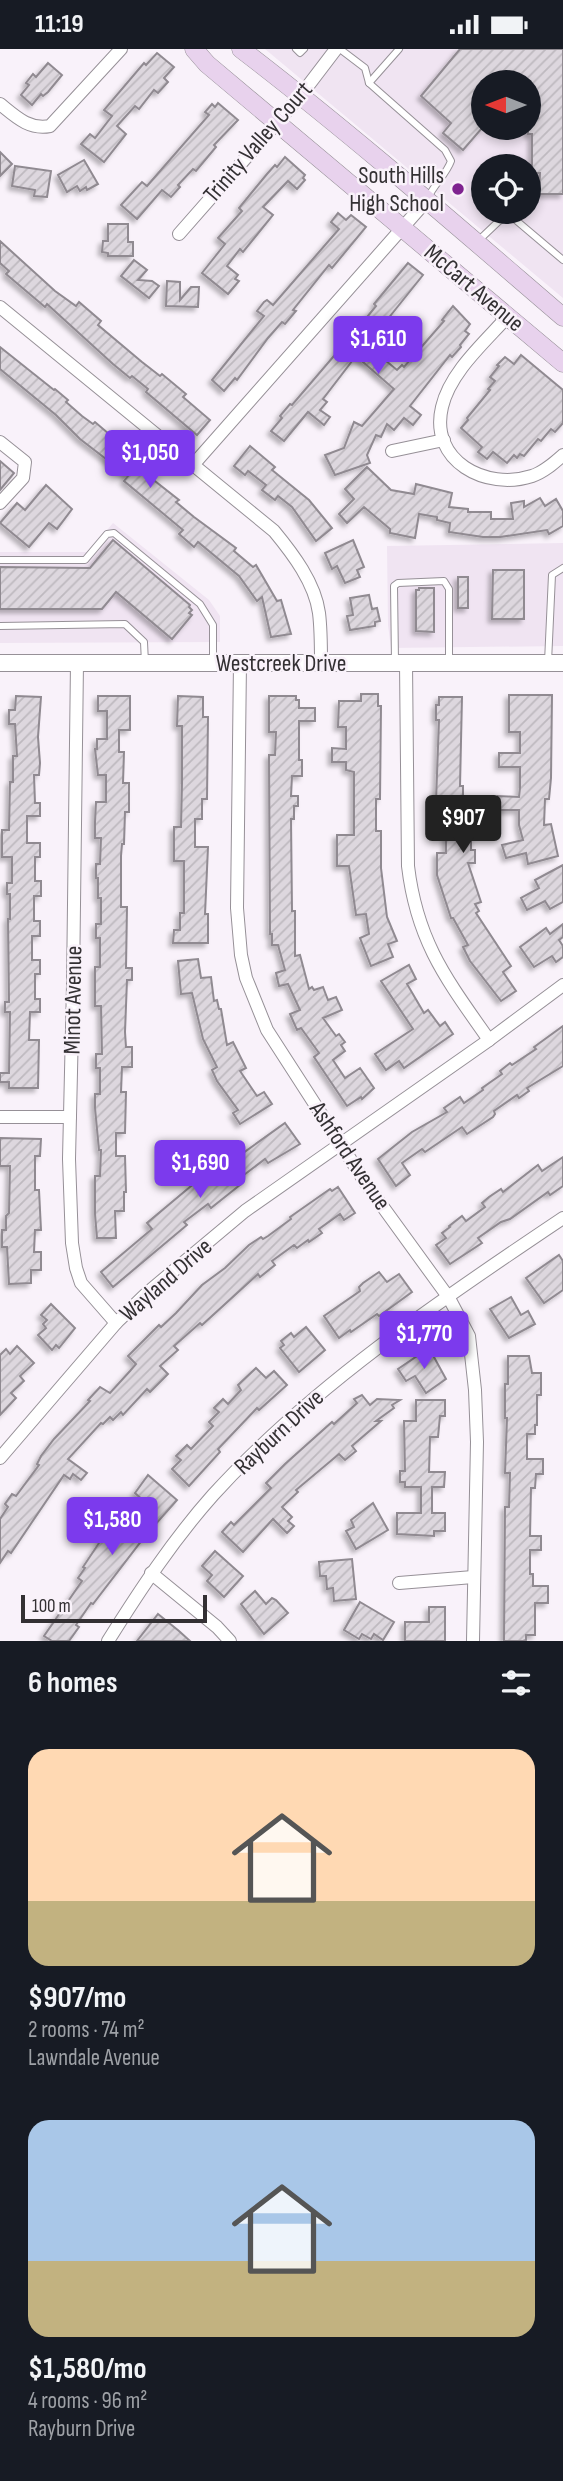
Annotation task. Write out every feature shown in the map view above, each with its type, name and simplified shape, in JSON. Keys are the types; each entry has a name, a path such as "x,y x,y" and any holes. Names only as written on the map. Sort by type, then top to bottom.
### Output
{"main road":[{"name":"McCart Avenue","path":"194,49 207,64 276,123 563,363"},
{"name":"McCart Avenue","path":"251,52 563,317"}],"street":[{"path":"0,104 23,123 41,128 50,126 121,49"},
{"name":"Trinity Valley Court","path":"179,234 338,49"},
{"path":"193,465 427,199"},
{"path":"0,307 274,531 290,550 313,590 319,612 321,663"},
{"path":"508,316 458,374 446,393 441,409 441,431 445,445 459,465 467,471 505,480 532,476 545,470 563,454"},
{"path":"392,451 444,440"},
{"path":"0,442 25,462 23,478 0,503"},
{"name":"Westcreek Drive","path":"0,663 555,663"},
{"name":"Minot Avenue","path":"76,663 69,1159 72,1244 76,1268 86,1290 116,1323"},
{"name":"Ashford Avenue","path":"240,663 236,908 246,978 267,1030 340,1144 449,1298 469,1336 477,1442 473,1641"},
{"path":"401,663 408,866 412,899 424,936 442,974 489,1040"},
{"name":"Wayland Drive","path":"0,1458 116,1323 147,1293 245,1212 563,985"},
{"path":"0,1117 70,1117"},
{"name":"Rayburn Drive","path":"108,1641 151,1573 215,1493 305,1405 353,1367 563,1218"},
{"path":"151,1573 217,1627 230,1641"},
{"path":"399,1583 473,1577"}],"lane":[{"path":"296,49 300,53 304,49"},
{"path":"338,49 365,68 369,83 445,150 451,161 448,170 432,187 427,199"},
{"path":"369,83 399,49"},
{"path":"476,242 499,221 511,216 563,260"},
{"path":"0,560 85,560 107,534 114,533 200,604 213,625 213,663"},
{"path":"555,663 552,575 563,568"},
{"path":"401,663 394,586 398,583 444,581 449,589 449,663"},
{"path":"0,626 125,624 144,642 145,663"}],"shaded area":[{"name":"South Hills High School","path":"265,49 563,49 563,298 474,224 541,224 541,154 471,154 471,221"},
{"path":"113,523 209,600 220,616 220,642 0,643 0,552 89,552"},
{"path":"563,543 563,646 391,648 387,546"}],"building":[{"path":"460,49 563,49 563,194 541,194 541,154 532,154 532,140 541,140 541,70 471,70 472,140 463,150 443,133 451,123 421,96"},
{"path":"157,53 174,67 164,78 168,82 158,93 154,90 139,109 135,106 117,126 126,134 104,162 81,144 90,134 95,138 112,116 104,110 144,63 146,65"},
{"path":"48,63 62,75 48,92 43,96 41,94 32,105 21,95 33,74 36,77"},
{"path":"218,103 238,120 214,145 216,147 196,171 193,169 178,185 180,187 171,197 162,190 137,219 121,205 142,182 147,186 209,115 205,112 212,104 215,107"},
{"path":"0,152 12,164 0,176"},
{"path":"285,157 305,175 305,180 297,189 288,181 263,207 273,215 243,252 240,249 227,266 238,275 235,279 239,281 228,294 202,273 225,244 218,238 242,211 239,208"},
{"path":"84,160 98,184 80,191 77,186 67,192 58,175"},
{"path":"15,166 51,171 47,197 34,196 35,190 12,186"},
{"path":"338,213 346,220 351,215 366,227 332,268 329,265 293,310 296,311 285,324 282,322 237,380 235,378 224,391 212,380 264,316 257,311 264,302 267,300 273,305 339,229 331,222"},
{"path":"108,224 128,224 128,242 133,242 133,256 108,256 108,253 102,252 103,241 108,241"},
{"path":"0,241 55,291 76,306 79,302 101,321 98,325 186,394 183,397 210,420 197,435 146,392 148,389 132,376 130,378 47,304 45,307 6,274 9,271 0,263"},
{"path":"134,260 147,270 138,280 152,281 159,286 149,298 121,276"},
{"path":"408,263 423,275 367,345 397,370 402,365 404,367 444,321 442,320 453,306 470,324 465,331 469,334 410,406 421,415 413,425 404,418 394,430 387,424 381,437 376,435 367,455 370,463 335,475 325,455 344,448 354,422 362,426 394,389 356,356 323,399 327,402 320,410 330,417 324,425 308,412 284,441 271,431 282,418 280,416 363,322 376,306 374,304"},
{"path":"167,281 180,282 180,300 191,287 199,287 198,307 166,306"},
{"path":"0,347 55,389 82,416 93,424 95,422 123,446 121,449 134,460 132,463 179,500 176,502 194,517 236,548 234,551 253,567 256,565 277,601 281,600 291,634 271,637 262,597 257,601 239,576 198,542 194,547 179,534 183,530 124,481 128,476 80,439 56,415 0,369"},
{"path":"521,355 563,390 563,423 555,432 551,429 541,441 538,439 524,456 520,454 517,458 514,455 507,463 493,452 487,459 478,452 482,447 461,428 490,390 488,389 495,381 490,377 499,366 497,365 505,357 514,364"},
{"path":"250,446 275,467 272,470 309,500 332,528 316,541 292,507 278,496 275,500 262,490 266,485 248,471 245,475 234,466"},
{"path":"0,461 14,473 0,490"},
{"path":"367,467 391,490 414,494 416,484 452,493 449,507 468,509 468,512 491,512 491,519 513,519 511,503 524,501 524,507 540,498 545,506 556,499 563,511 563,526 549,534 547,530 483,537 449,532 450,523 437,520 437,517 419,514 415,538 390,533 390,529 364,507 347,523 339,514 354,499 345,489"},
{"path":"46,485 72,509 57,529 49,523 29,547 0,523 17,503 25,510"},
{"path":"113,540 190,605 192,610 189,613 192,615 172,639 116,592 102,609 0,609 0,567 90,568"},
{"path":"353,540 364,567 357,570 360,577 345,583 337,566 332,569 325,553"},
{"path":"493,570 524,570 524,619 492,619"},
{"path":"458,577 468,577 468,608 458,608"},
{"path":"434,588 434,632 416,631 416,590"},
{"path":"369,595 372,609 377,608 380,621 375,622 375,626 350,630 347,616 353,615 350,598"},
{"path":"361,694 378,694 378,706 381,706 380,799 376,799 376,831 381,831 381,868 387,917 397,941 388,944 393,957 371,966 360,938 369,934 366,914 356,915 349,866 337,866 337,835 354,835 354,772 346,770 346,762 332,762 332,748 346,749 346,727 338,727 339,701 361,701"},
{"path":"509,695 552,695 551,778 549,799 545,799 544,825 551,824 558,856 528,864 526,853 506,858 502,845 523,840 519,810 498,810 498,796 519,797 520,788 520,767 499,767 499,753 520,753 520,732 509,732"},
{"path":"16,696 41,697 39,775 34,775 35,803 40,803 40,816 27,816 27,843 40,843 40,857 35,857 35,881 41,881 41,896 34,896 34,921 40,921 40,936 32,936 32,960 40,960 40,974 35,974 35,999 40,999 40,1012 30,1012 29,1040 39,1040 38,1088 9,1088 9,1082 0,1082 0,1073 9,1073 10,1012 5,1012 5,1002 9,1002 10,894 7,894 7,883 12,883 12,857 2,857 2,830 9,830 10,782 13,782 13,756 17,756 15,724 9,724 9,710 15,710"},
{"path":"98,696 130,696 130,730 119,730 119,752 124,752 123,783 129,783 129,812 125,812 121,856 121,907 127,907 126,968 132,968 132,980 127,980 125,1032 126,1047 132,1047 132,1067 122,1067 121,1092 126,1092 125,1133 116,1133 116,1156 125,1156 126,1192 124,1211 115,1211 116,1238 97,1238 95,1214 95,1176 100,1176 101,1150 95,1108 95,1094 100,1094 100,1068 96,1068 96,1054 102,1054 101,1006 95,1006 95,967 100,967 100,938 96,938 96,924 101,924 101,898 98,898 96,864 100,864 101,838 95,838 95,822 96,802 106,802 106,775 98,775 95,749 97,739 107,739 107,711 98,711"},
{"path":"178,696 203,697 203,717 208,717 207,799 202,799 202,819 195,819 195,847 208,847 205,914 208,914 208,943 173,943 174,930 180,930 180,913 184,913 184,861 174,861 174,827 181,827 182,726 177,726"},
{"path":"269,696 296,696 299,708 315,708 315,721 299,721 299,760 302,760 302,776 292,776 291,796 298,796 298,806 294,806 294,819 291,819 295,956 300,955 309,989 323,987 328,1000 336,997 342,1010 323,1018 336,1036 339,1034 345,1042 341,1045 345,1051 333,1060 345,1078 360,1068 374,1088 362,1099 361,1097 347,1106 314,1057 319,1053 301,1028 297,1030 290,1014 300,1010 288,984 279,986 276,973 285,970 278,945 272,945 270,934 269,755 275,755 276,732 269,732"},
{"path":"439,697 462,697 460,786 463,786 463,798 468,798 468,810 463,810 463,833 471,833 471,850 475,850 475,863 468,863 481,902 475,904 479,911 476,913 511,966 503,972 516,991 501,1001 470,961 463,947 468,945 451,918 437,875 437,853 446,853 443,801 436,801 439,720 436,720 436,705 439,705"},
{"path":"563,865 563,902 550,909 545,901 527,910 521,898 539,888 535,880"},
{"path":"563,924 563,937 559,940 563,946 563,957 556,962 552,956 534,967 520,947 546,928 550,934"},
{"path":"198,959 201,978 211,977 214,1001 217,1000 221,1009 227,1045 233,1042 246,1068 240,1071 257,1096 264,1092 272,1104 240,1124 233,1113 238,1110 212,1070 217,1067 203,1039 192,993 181,994 178,961"},
{"path":"409,965 416,979 407,984 424,1013 428,1010 440,1026 445,1022 453,1034 404,1068 399,1061 386,1070 375,1054 413,1029 381,981"},
{"path":"563,1026 563,1066 527,1088 529,1091 519,1098 517,1095 494,1111 493,1117 467,1134 462,1127 425,1152 422,1149 402,1163 410,1175 396,1186 378,1159 412,1132 447,1112 444,1108 460,1097 464,1103 483,1090 482,1088 502,1074 500,1071 510,1063 512,1065 536,1049 534,1047"},
{"path":"285,1123 300,1144 268,1163 265,1159 236,1181 240,1185 211,1208 208,1204 184,1222 187,1225 113,1287 101,1272 152,1229 147,1223 240,1149 243,1153"},
{"path":"0,1138 41,1139 40,1156 35,1156 35,1190 39,1190 41,1230 35,1230 34,1252 41,1252 41,1270 31,1270 31,1283 9,1284 7,1247 2,1247 2,1230 6,1230 6,1216 9,1213 10,1166 0,1166"},
{"path":"563,1157 563,1186 550,1195 548,1192 510,1219 501,1222 478,1238 482,1243 450,1264 436,1245 446,1238 442,1233 449,1226 462,1216 466,1221 485,1207 482,1203 489,1197 501,1189 503,1192 538,1165 542,1171"},
{"path":"338,1187 355,1213 344,1220 340,1214 319,1229 322,1233 309,1242 308,1240 297,1248 294,1245 272,1261 275,1265 260,1277 258,1274 202,1325 200,1323 174,1346 178,1350 160,1366 168,1374 150,1392 147,1389 123,1415 121,1412 113,1420 110,1417 101,1423 68,1459 87,1473 81,1480 73,1474 70,1479 64,1475 11,1553 8,1551 0,1563 0,1519 8,1507 5,1504 12,1494 16,1496 39,1465 37,1464 41,1456 90,1401 88,1400 100,1387 110,1393 136,1364 128,1356 159,1325 161,1327 176,1313 202,1285 249,1245 268,1236 330,1189 332,1191"},
{"path":"559,1255 563,1261 563,1290 544,1303 526,1278"},
{"path":"379,1272 387,1282 399,1274 412,1292 379,1316 377,1314 339,1338 324,1316 360,1291 359,1287 363,1283"},
{"path":"511,1297 521,1315 528,1311 535,1324 509,1338 490,1309"},
{"path":"51,1304 75,1328 59,1348 56,1345 52,1350 38,1335 46,1328 43,1324 47,1320 41,1315"},
{"path":"306,1327 325,1350 299,1372 280,1348 284,1345 281,1341 291,1333 294,1337"},
{"path":"17,1346 34,1363 20,1376 24,1381 11,1393 16,1398 0,1415 0,1355 6,1349 10,1354"},
{"path":"429,1348 446,1379 426,1393 415,1376 406,1381 398,1369"},
{"path":"508,1356 529,1356 532,1373 541,1373 541,1395 537,1395 535,1434 527,1434 527,1459 543,1459 543,1474 536,1474 535,1488 531,1488 530,1536 541,1536 541,1550 530,1550 530,1574 533,1574 533,1586 548,1586 548,1603 535,1603 535,1635 526,1635 526,1640 523,1641 504,1641 505,1507 509,1507 510,1473 505,1473 505,1384 508,1384"},
{"path":"256,1368 266,1378 274,1371 287,1385 259,1410 257,1408 218,1449 220,1452 189,1486 172,1469 181,1460 176,1456 187,1445 191,1449 213,1426 209,1422 219,1412 214,1408 223,1399 228,1404 241,1390 238,1385"},
{"path":"362,1395 370,1405 377,1399 400,1400 352,1446 356,1451 345,1460 339,1454 296,1490 298,1492 282,1507 292,1517 288,1521 294,1526 287,1533 273,1519 243,1552 222,1532 231,1522 234,1525 271,1488 266,1483 285,1464 332,1422 334,1424 357,1403 354,1399"},
{"path":"416,1400 445,1400 445,1416 440,1416 438,1437 430,1437 429,1472 445,1472 444,1487 432,1487 432,1513 445,1513 445,1531 434,1531 434,1536 397,1534 397,1513 421,1513 421,1487 405,1487 405,1482 400,1482 400,1471 405,1471 404,1421 416,1421"},
{"path":"148,1475 177,1500 146,1535 93,1604 91,1603 69,1641 52,1641 44,1636 82,1581 78,1578 85,1568 83,1567 109,1528 111,1530 122,1516 129,1521 145,1502 135,1493"},
{"path":"373,1503 388,1530 356,1549 346,1531 354,1527 351,1520"},
{"path":"215,1551 243,1576 224,1597 207,1581 212,1575 202,1566"},
{"path":"352,1559 356,1599 334,1601 333,1588 327,1589 326,1576 320,1576 319,1562"},
{"path":"255,1591 266,1604 272,1598 288,1613 264,1634 241,1604"},
{"path":"360,1602 394,1622 383,1640 374,1634 371,1639 362,1634 359,1639 344,1630"},
{"path":"429,1607 445,1607 445,1641 405,1641 405,1622 429,1622"},
{"path":"158,1614 179,1631 190,1641 137,1641"}],"place":[{"name":"South Hills High School","path":"458,189"}]}
